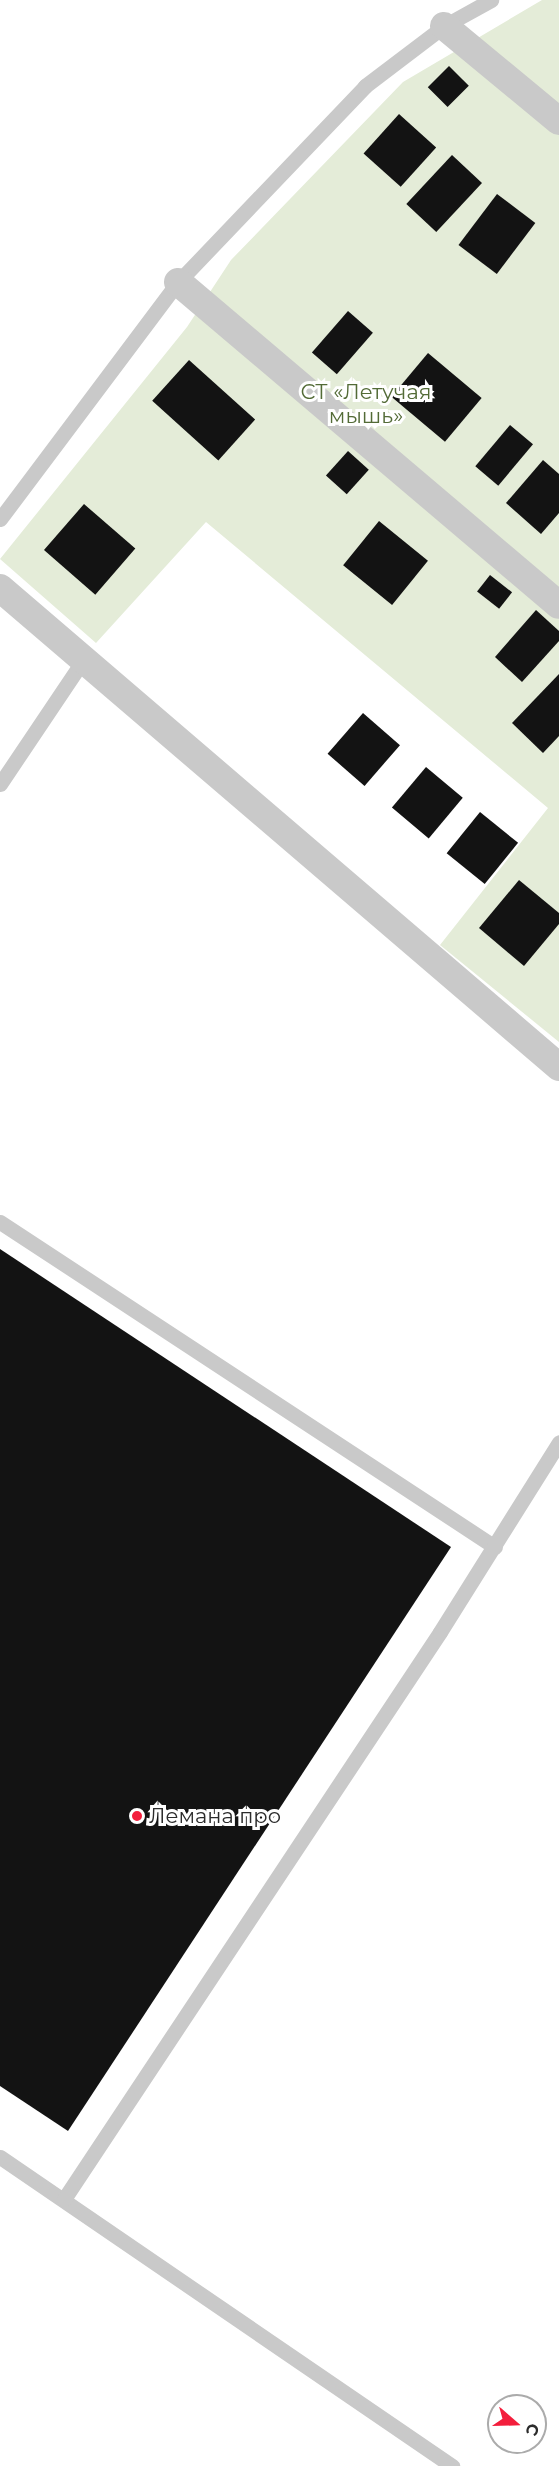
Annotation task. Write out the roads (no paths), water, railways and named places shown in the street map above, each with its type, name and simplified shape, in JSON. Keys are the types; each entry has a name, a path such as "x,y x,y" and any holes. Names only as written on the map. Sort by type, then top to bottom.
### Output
{"street":[{"path":"444,26 559,121"},
{"path":"178,282 559,605"},
{"path":"0,588 559,1067"}],"lane":[{"path":"0,519 178,282 365,86 444,26 491,0"},
{"path":"0,784 84,659"},
{"path":"0,1222 495,1547"},
{"path":"64,2199 495,1547 559,1442"},
{"path":"0,2157 452,2466"}],"place":[{"name":"Лемана про","path":"137,1816"}],"park label":[{"name":"СТ «Летучая мышь»","path":"366,404"}]}
